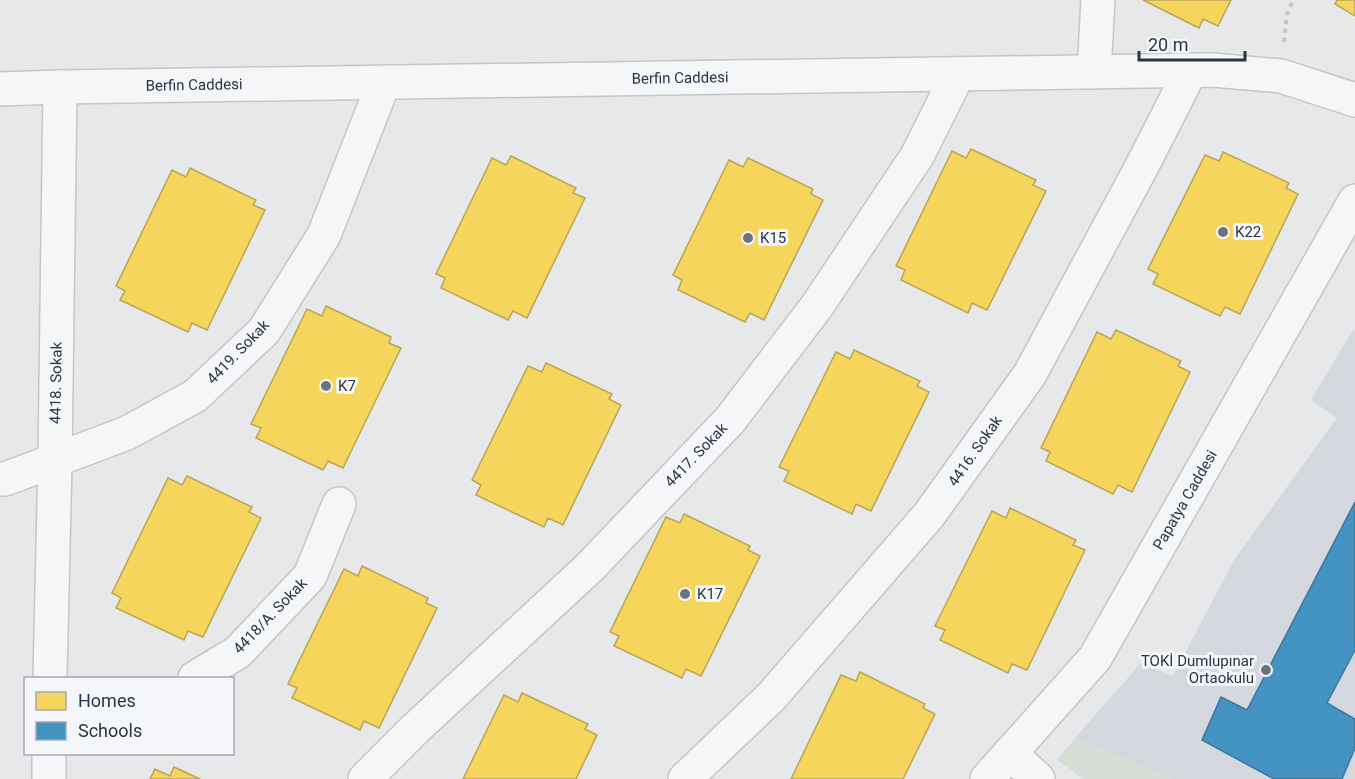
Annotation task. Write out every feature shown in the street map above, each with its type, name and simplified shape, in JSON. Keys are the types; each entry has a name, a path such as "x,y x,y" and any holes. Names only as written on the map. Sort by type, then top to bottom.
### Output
{"street":[{"path":"1094,72 1098,0"},
{"name":"4416. Sokak","path":"685,779 772,696 929,515 1030,374 1191,70"},
{"name":"Berfin Caddesi","path":"0,89 1213,70 1281,76 1355,100"},
{"name":"4417. Sokak","path":"365,779 415,729 590,567 730,420 817,306 917,156 958,74"},
{"name":"4419. Sokak","path":"0,480 127,433 195,396 264,330 324,235 384,82"},
{"name":"4418. Sokak","path":"50,677 60,87"},
{"name":"Papatya Caddesi","path":"987,779 1095,658 1355,201"},
{"name":"4418/A. Sokak","path":"197,677 238,652 309,576 339,504"},
{"path":"1010,753 1038,779"},
{"path":"49,755 49,779"}],"path":[{"path":"1281,76 1287,14 1293,0"}],"shaded area":[{"name":"TOKİ Dumlupınar Ortaokulu","path":"1353,330 1355,331 1355,779 1172,779 1075,738 1141,663 1173,676 1234,560 1337,418 1311,400"},
{"path":"1075,738 1172,779 1084,779 1057,760"}],"building: Homes":[{"path":"1143,0 1231,0 1218,26 1203,19 1199,28"},
{"path":"1337,0 1355,0 1355,16 1335,4"},
{"path":"971,149 1036,180 1033,185 1046,191 987,310 972,303 968,313 901,280 905,270 896,266 952,151 966,158"},
{"name":"K22","path":"1223,152 1289,183 1286,188 1298,194 1240,314 1225,307 1220,316 1153,284 1158,274 1148,269 1205,155 1219,161"},
{"path":"511,156 576,188 573,193 585,198 527,318 513,311 508,320 441,288 445,278 436,274 492,158 506,165"},
{"name":"K15","path":"748,158 813,189 811,194 823,200 764,320 750,313 745,322 678,290 682,280 673,275 729,160 743,167"},
{"path":"190,168 256,200 253,205 265,210 207,330 192,323 188,332 120,300 125,291 116,286 172,170 186,177"},
{"name":"K7","path":"326,306 391,337 389,343 401,348 343,468 328,461 323,470 256,438 261,428 251,424 307,309 322,316"},
{"path":"1116,330 1181,361 1178,366 1190,372 1132,492 1118,485 1113,494 1046,461 1050,452 1041,448 1097,332 1111,339"},
{"path":"854,350 920,381 917,386 929,392 871,511 856,504 852,514 784,481 789,471 779,467 836,352 850,359"},
{"path":"546,363 612,394 609,399 621,405 563,525 548,518 544,527 476,495 481,485 472,480 528,366 542,372"},
{"path":"187,476 252,507 249,512 261,518 203,637 188,631 184,640 116,608 121,598 112,593 168,478 182,485"},
{"path":"1010,508 1076,540 1073,545 1085,550 1027,670 1012,664 1008,673 940,640 945,630 935,626 992,511 1006,518"},
{"name":"K17","path":"684,514 750,546 748,550 760,556 701,676 686,669 682,678 614,646 619,636 610,632 666,517 680,523"},
{"path":"362,566 428,598 426,603 437,608 379,728 364,721 360,730 292,698 297,688 288,684 344,569 358,576"},
{"path":"860,672 925,704 923,708 935,714 903,779 791,779 841,675 856,681"},
{"path":"522,693 588,724 585,729 597,735 576,779 463,779 504,695 518,702"},
{"path":"174,767 200,779 150,779 155,769 170,776"}],"building: Schools":[{"path":"1355,502 1355,650 1327,703 1355,719 1355,748 1342,779 1274,779 1202,740 1221,697 1247,710"}],"place":[{"name":"K22","path":"1223,232"},
{"name":"K15","path":"748,238"},
{"name":"K7","path":"326,386"},
{"name":"K17","path":"685,594"},
{"name":"TOKİ Dumlupınar Ortaokulu","path":"1266,670"}]}
